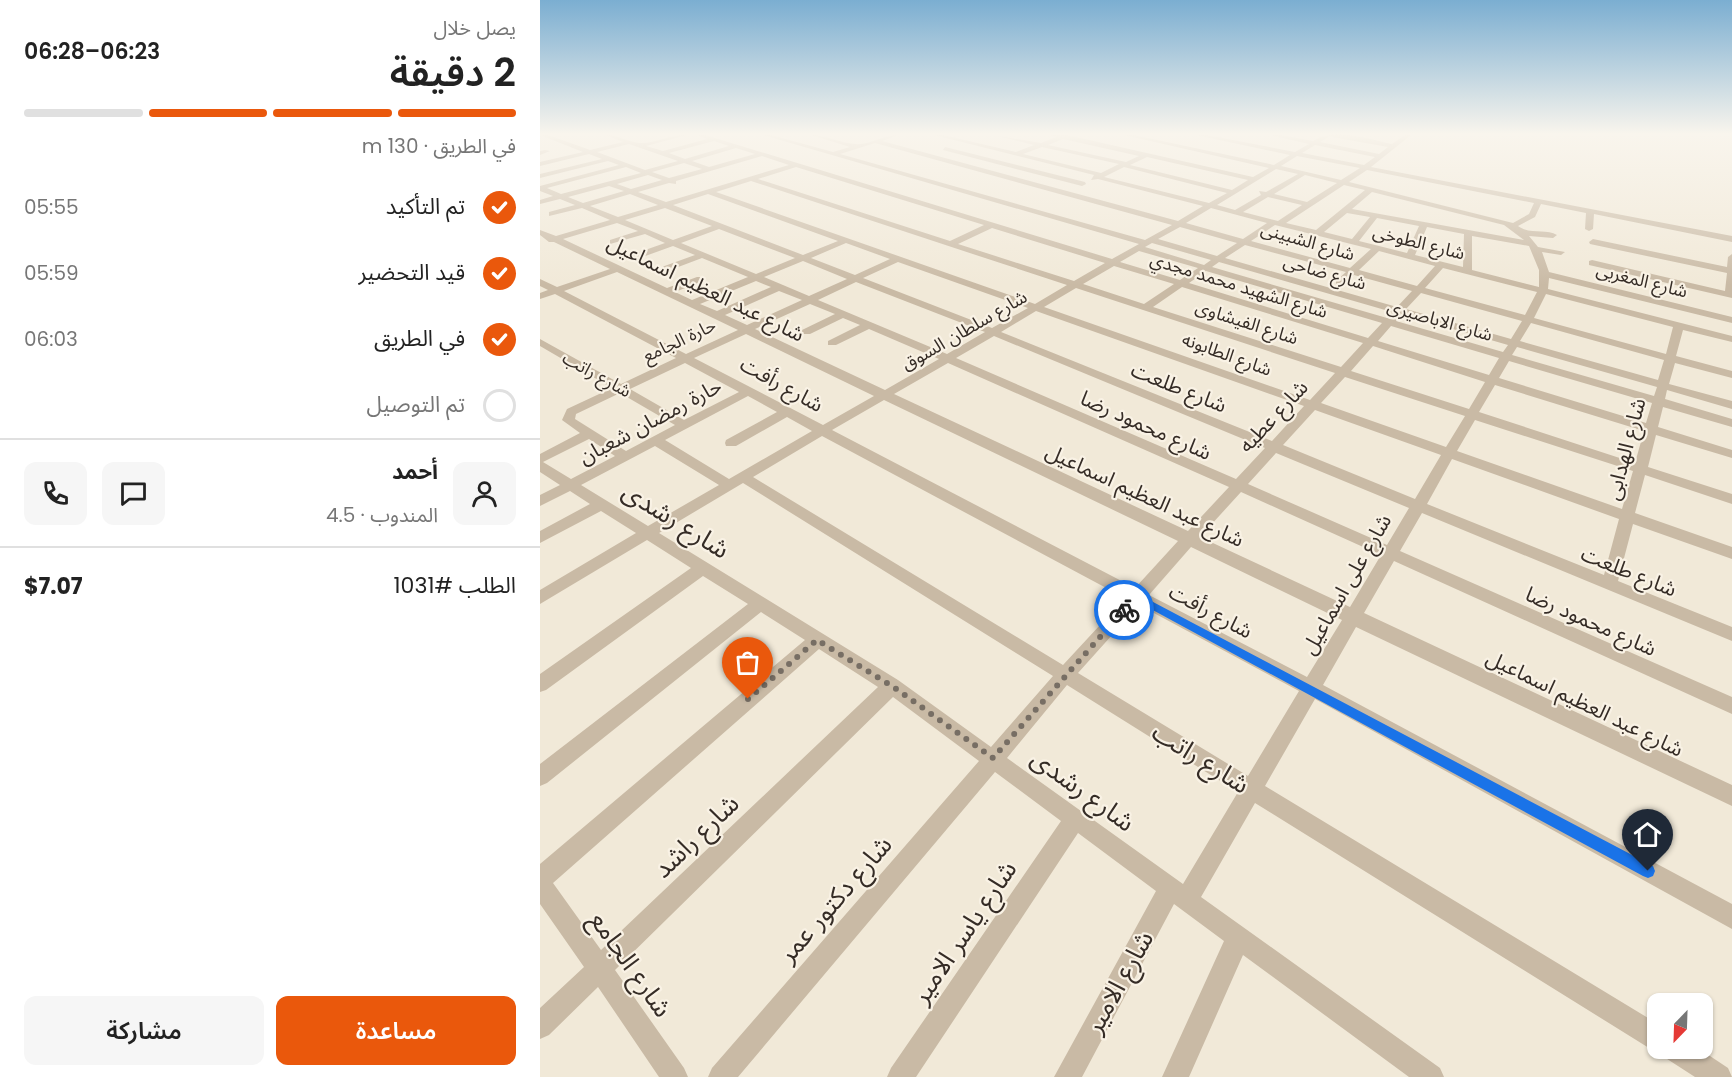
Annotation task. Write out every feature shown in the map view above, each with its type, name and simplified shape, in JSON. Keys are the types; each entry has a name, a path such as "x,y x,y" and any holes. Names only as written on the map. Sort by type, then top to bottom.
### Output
{"street":[{"path":"540,202 601,185"},
{"name":"شارع طلعت","path":"615,185 993,332 1732,634"},
{"path":"552,214 656,185"},
{"path":"540,244 577,229 618,220 729,185"},
{"name":"شارع الفيشاوى","path":"764,185 1344,371 1732,499"},
{"name":"شارع الشهيد محمد مجدي","path":"863,185 1732,454"},
{"name":"شارع ضاحى","path":"945,185 1145,243 1219,259 1399,310 1510,350 1663,385 1732,405"},
{"name":"شارع الشبينى","path":"1042,185 1732,375"},
{"path":"1064,191 1079,185"},
{"name":"شارع الطوخى","path":"1134,185 1441,265 1543,282 1679,326 1732,339"},
{"path":"1216,185 1309,205"},
{"name":"شارع سلطان السوق","path":"540,598 646,533 1244,185"},
{"path":"1237,212 1284,185"},
{"path":"1146,307 1246,241 1309,205 1337,185"},
{"path":"1356,185 1513,226 1533,247 1543,282"},
{"path":"1456,185 1590,211 1641,225 1660,225 1732,238"},
{"name":"شارع محمود رضا","path":"540,188 947,358 1391,552 1732,706"},
{"name":"شارع الطابونه","path":"693,189 1037,306 1732,553"},
{"path":"1318,233 1371,189"},
{"path":"1489,200 1497,193"},
{"path":"1513,226 1532,215 1539,201"},
{"path":"1472,214 1480,207"},
{"path":"1346,210 1561,252"},
{"path":"1589,229 1590,211"},
{"path":"1354,242 1375,216"},
{"path":"1524,221 1540,224"},
{"path":"634,256 721,225"},
{"path":"951,244 991,225"},
{"path":"1658,235 1660,225"},
{"path":"1410,257 1423,226"},
{"path":"613,242 646,231"},
{"name":"شارع عبد العظيم اسماعيل","path":"540,232 882,396 1190,538 1732,796"},
{"path":"1521,233 1553,235"},
{"path":"1467,271 1468,234"},
{"path":"691,304 847,240"},
{"path":"1593,242 1731,272"},
{"name":"شارع الاباصيرى","path":"1145,243 1206,267 1389,322 1510,350 1658,401 1732,423"},
{"path":"1609,267 1613,246"},
{"path":"1339,283 1378,248"},
{"path":"662,270 702,255"},
{"path":"1661,278 1665,256"},
{"path":"1592,263 1731,295 1732,257"},
{"name":"حارة الجامع","path":"626,456 568,420 571,412 620,387 899,258"},
{"name":"شارع عطيه","path":"993,758 1065,675 1441,265"},
{"path":"548,293 618,269"},
{"path":"666,292 700,279"},
{"name":"شارع رأفت","path":"540,282 548,293 684,357 749,391 1311,688 1732,917"},
{"name":"شارع على اسماعيل","path":"1179,893 1251,789 1528,320 1543,282"},
{"name":"شارع المغربى","path":"1543,282 1732,320"},
{"path":"715,316 778,287"},
{"path":"806,332 843,314"},
{"path":"832,343 868,325"},
{"name":"شارع الهدابى","path":"1609,584 1679,326"},
{"name":"شارع راتب","path":"540,342 684,425"},
{"name":"حارة رمضان شعبان","path":"540,501 749,391"},
{"path":"731,443 787,412"},
{"path":"540,459 590,433"},
{"name":"شارع راتب","path":"656,440 736,481 1065,675 1647,1032"},
{"name":"شارع رشدى","path":"540,466 892,686 1431,1077"},
{"path":"540,538 600,505"},
{"path":"540,684 703,568"},
{"path":"540,776 760,604"},
{"path":"540,879 817,640"},
{"name":"شارع راشد","path":"540,1026 892,686"},
{"name":"شارع دكتور عمر","path":"721,1077 993,758"},
{"name":"شارع ياسر الامير","path":"900,1077 1076,818"},
{"name":"شارع الجامع","path":"540,884 675,1077"},
{"name":"شارع الامير","path":"1067,1077 1179,893"},
{"path":"1175,1077 1239,936"},
{"path":"1690,1059 1719,1077"}],"way so far":[{"path":"748,699 817,640 892,686 993,758 1124,610"}],"route":[{"path":"1124,610 1136,597 1311,688 1648,871"}]}
